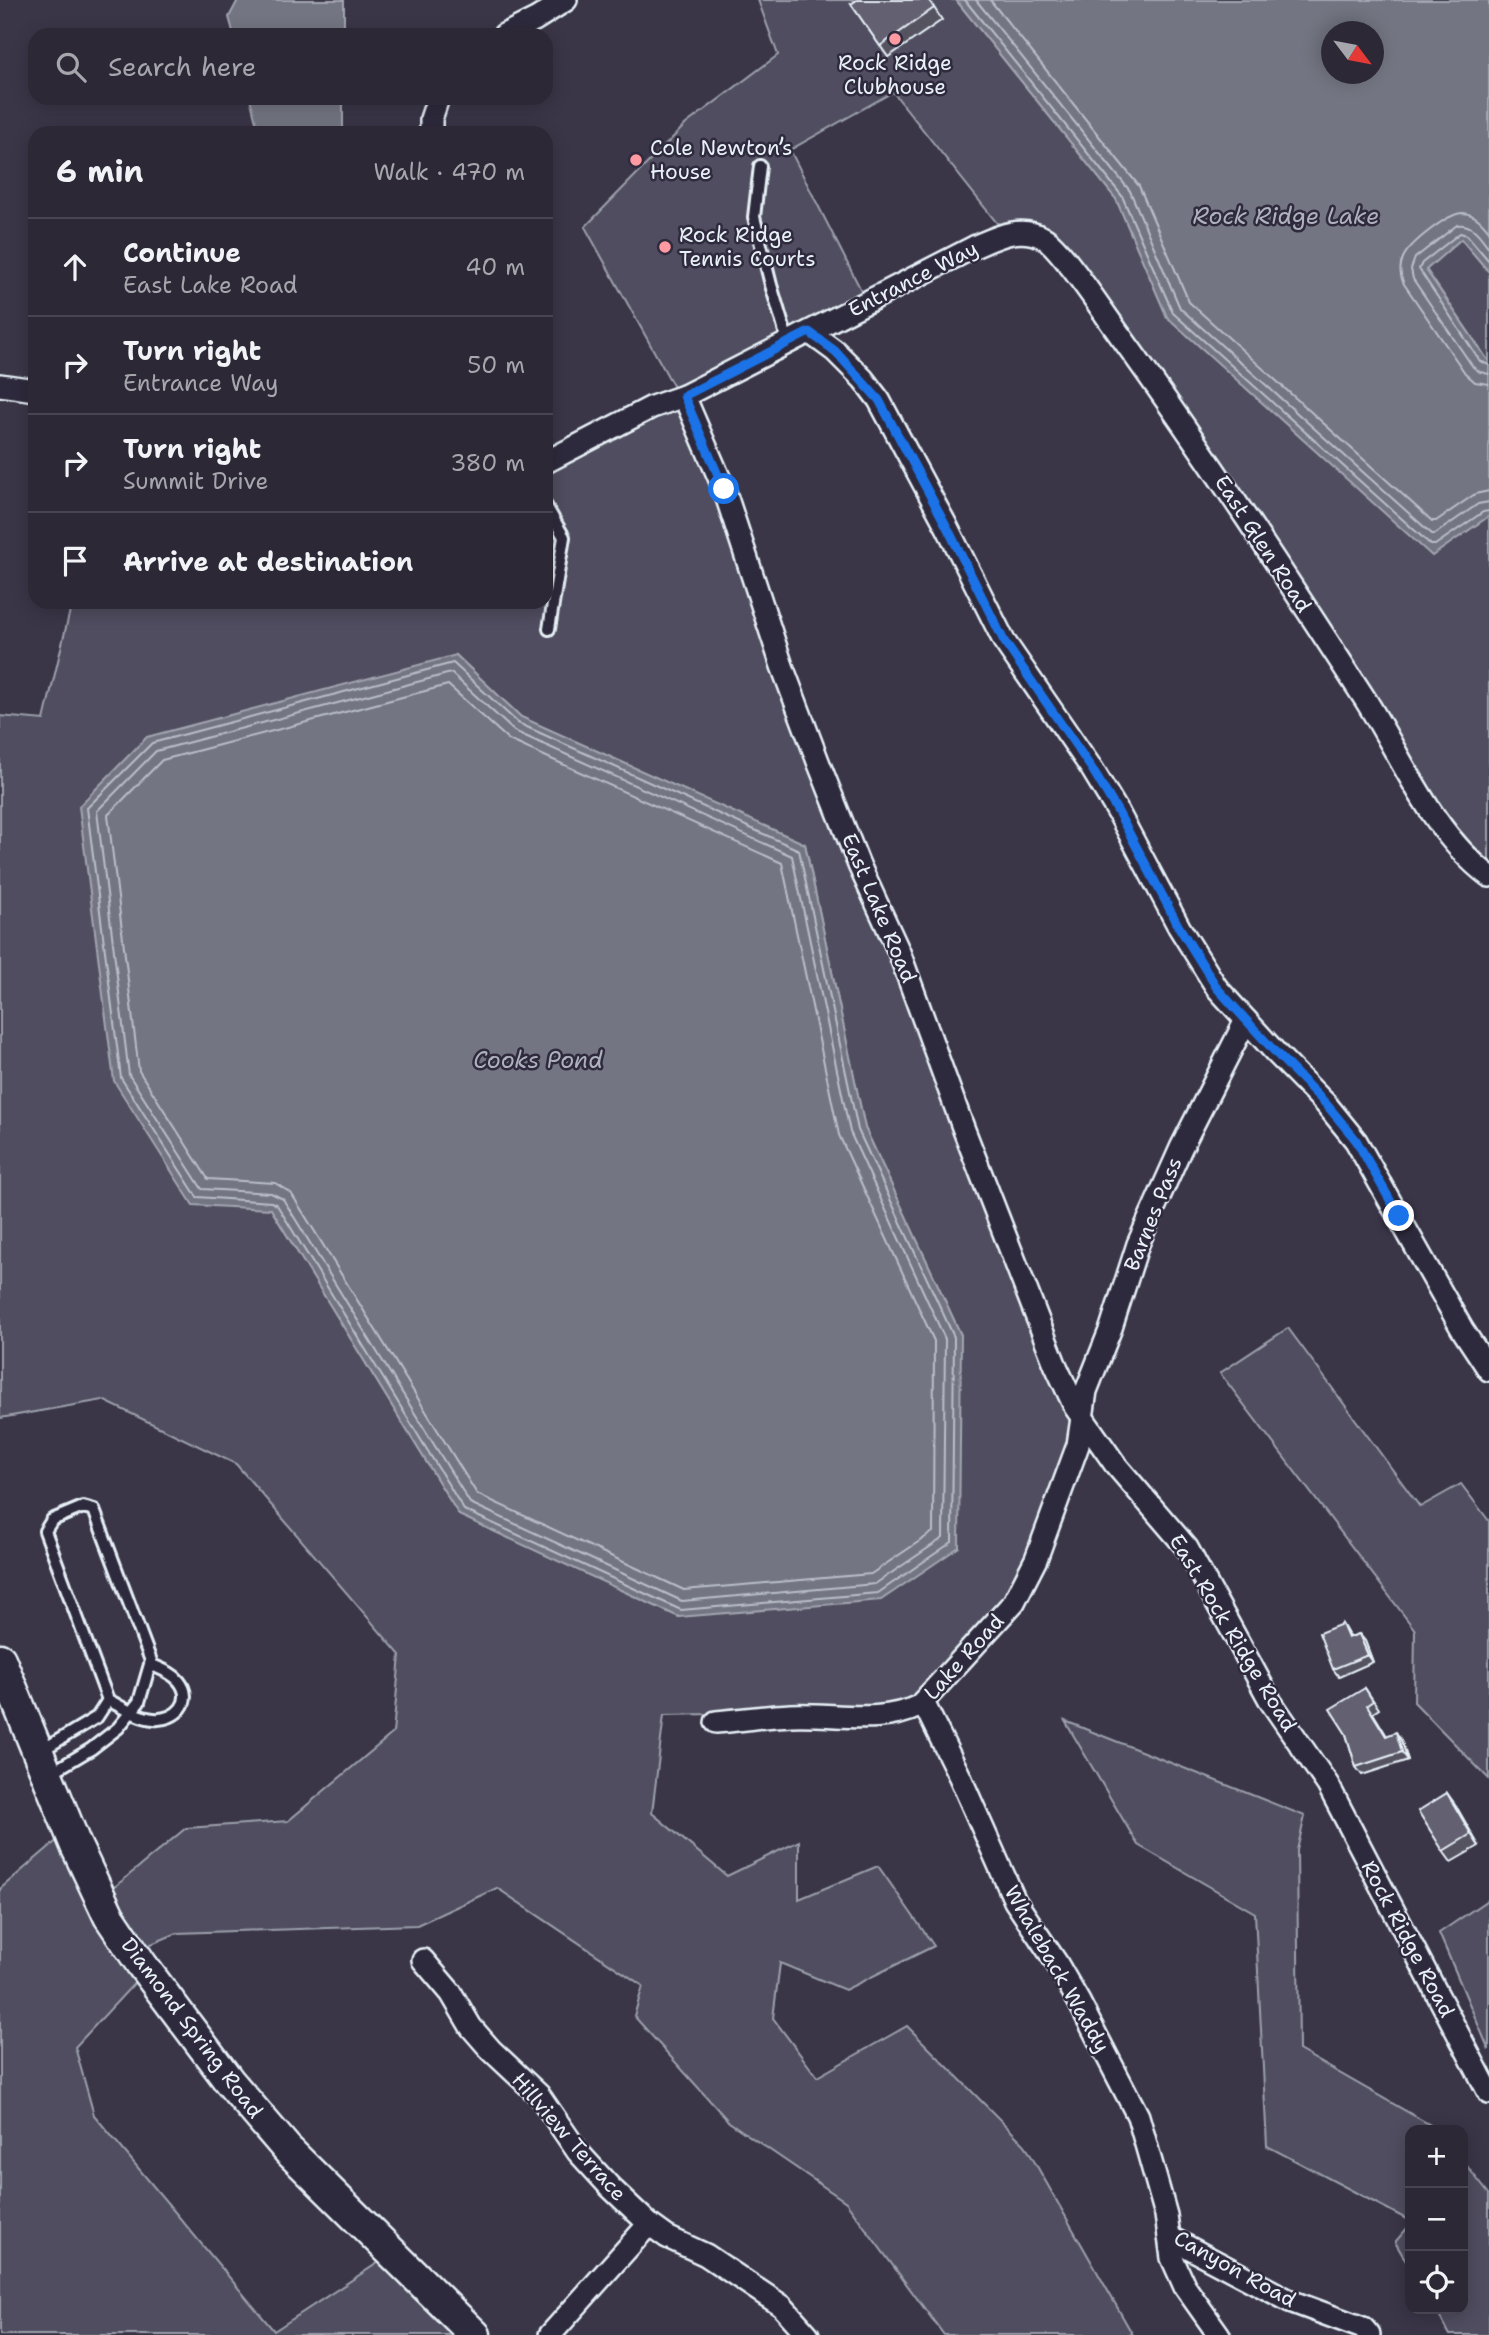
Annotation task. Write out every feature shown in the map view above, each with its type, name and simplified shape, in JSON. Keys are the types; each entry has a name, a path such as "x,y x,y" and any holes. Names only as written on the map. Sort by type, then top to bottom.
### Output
{"street":[{"path":"518,28 566,0"},
{"path":"431,126 436,105"},
{"name":"East Glen Road","path":"1019,232 1026,231 1046,239 1076,276 1256,531 1375,716 1436,819 1471,863 1489,876"},
{"name":"Entrance Way","path":"553,458 652,407 684,396 974,247 1009,232 1019,232"},
{"path":"809,332 835,351 879,400 1004,641 1112,801 1179,927 1217,988 1326,1104 1356,1140 1462,1329 1489,1370"},
{"path":"0,385 28,389"},
{"name":"East Lake Road","path":"684,396 724,489 782,666 819,764 859,864 904,965 964,1130 1055,1364 1082,1417"},
{"name":"Barnes Pass","path":"1082,1417 1086,1391 1111,1328 1138,1244 1181,1148 1246,1020"},
{"name":"Lake Road","path":"716,1722 793,1715 881,1717 904,1714 919,1706 1014,1602 1055,1513 1078,1445 1082,1417"},
{"name":"East Rock Ridge Road","path":"1082,1417 1115,1464 1187,1548 1271,1702 1328,1785"},
{"name":"Diamond Spring Road","path":"0,1659 76,1846 109,1916 142,1965 229,2081 287,2149 475,2335"},
{"name":"Whaleback Waddy","path":"923,1702 1015,1900 1079,2002 1139,2116 1151,2160"},
{"name":"Rock Ridge Road","path":"1328,1785 1489,2093"},
{"name":"Hillview Terrace","path":"423,1960 451,1993 478,2035 539,2095 579,2152 610,2187 667,2237 706,2255 782,2306 808,2335"},
{"name":"Canyon Road","path":"1151,2160 1169,2237 1290,2301 1363,2328 1369,2335"},
{"path":"550,2335 649,2224"},
{"path":"1169,2237 1172,2258 1185,2287 1219,2335"}],"lane":[{"path":"760,166 754,216 788,342"},
{"path":"553,518 564,537 553,604"},
{"path":"549,629 552,609"},
{"path":"42,1764 91,1749 118,1728 131,1712 139,1702 150,1664 151,1661 94,1510 83,1507 52,1520 45,1531 108,1700 131,1712 151,1719 168,1719 181,1710 185,1695 180,1682 170,1673 150,1664"},
{"path":"42,1764 97,1717 108,1700"}],"shaded area":[{"path":"758,0 956,0 1116,199 1167,317 1432,555 1489,516 1489,878 1044,233 997,223 893,92 790,150 864,296 676,390 835,820 1078,1430 1022,1596 912,1710 664,1715 652,1813 727,1876 799,1841 799,1899 878,1866 934,1946 845,1990 780,1963 773,2018 817,2077 907,2026 1025,2145 1133,2335 944,2335 846,2202 729,2122 634,2016 643,1986 497,1888 417,1925 177,1933 128,1954 142,1975 75,2047 94,2115 274,2331 393,2253 464,2323 451,2335 0,2335 0,1889 68,1831 100,1899 186,1828 288,1821 393,1733 400,1655 236,1464 103,1400 0,1418 0,716 44,720 70,609 553,609 553,451 675,389 585,227 686,124 778,55","holes":["456,655 521,717 805,844 865,1128 961,1335 679,1617 459,1515 271,1209"]},
{"path":"1461,239 1489,272 1489,362 1426,269"},
{"path":"1288,1328 1420,1507 1461,1484 1489,1521 1489,1779 1414,1702 1415,1630 1220,1373"},
{"path":"1065,1721 1305,1816 1297,1850 1299,2050 1430,2125 1405,2125 1405,2218 1267,2146 1255,1913 1138,1845"},
{"path":"1489,1899 1489,2050 1439,1933"},
{"path":"1468,2167 1489,2194 1489,2335 1450,2335 1438,2314 1468,2314"},
{"path":"1405,2231 1405,2259 1395,2242"}],"water":[{"path":"238,0 344,0 344,28 232,28 229,17"},
{"name":"Rock Ridge Lake","path":"956,0 1489,0 1489,272 1461,239 1426,270 1489,362 1489,516 1432,556 1167,317 1116,199"},
{"path":"252,105 343,105 343,126 257,126"},
{"name":"Cooks Pond","path":"456,655 521,717 805,844 865,1128 961,1335 959,1547 881,1600 679,1617 459,1515 271,1209 193,1205 114,1081 79,806 147,737"}],"building":[{"name":"Rock Ridge Clubhouse","path":"857,0 929,0 934,8 880,46 851,4"},
{"path":"1342,1624 1348,1638 1359,1634 1368,1655 1333,1669 1319,1633"},
{"path":"1365,1688 1373,1701 1367,1705 1386,1736 1396,1732 1402,1752 1356,1767 1346,1734 1330,1709"},
{"path":"1447,1793 1471,1834 1443,1851 1418,1811"}],"place":[{"name":"Rock Ridge Clubhouse","path":"895,39"},
{"name":"Cole Newton’s House","path":"636,160"},
{"name":"Rock Ridge Tennis Courts","path":"665,247"}],"route":[{"path":"724,489 684,396 809,332 835,351 863,379 879,400 1004,641 1092,769 1152,873 1179,927 1217,988 1326,1104 1356,1140 1399,1216"}]}
